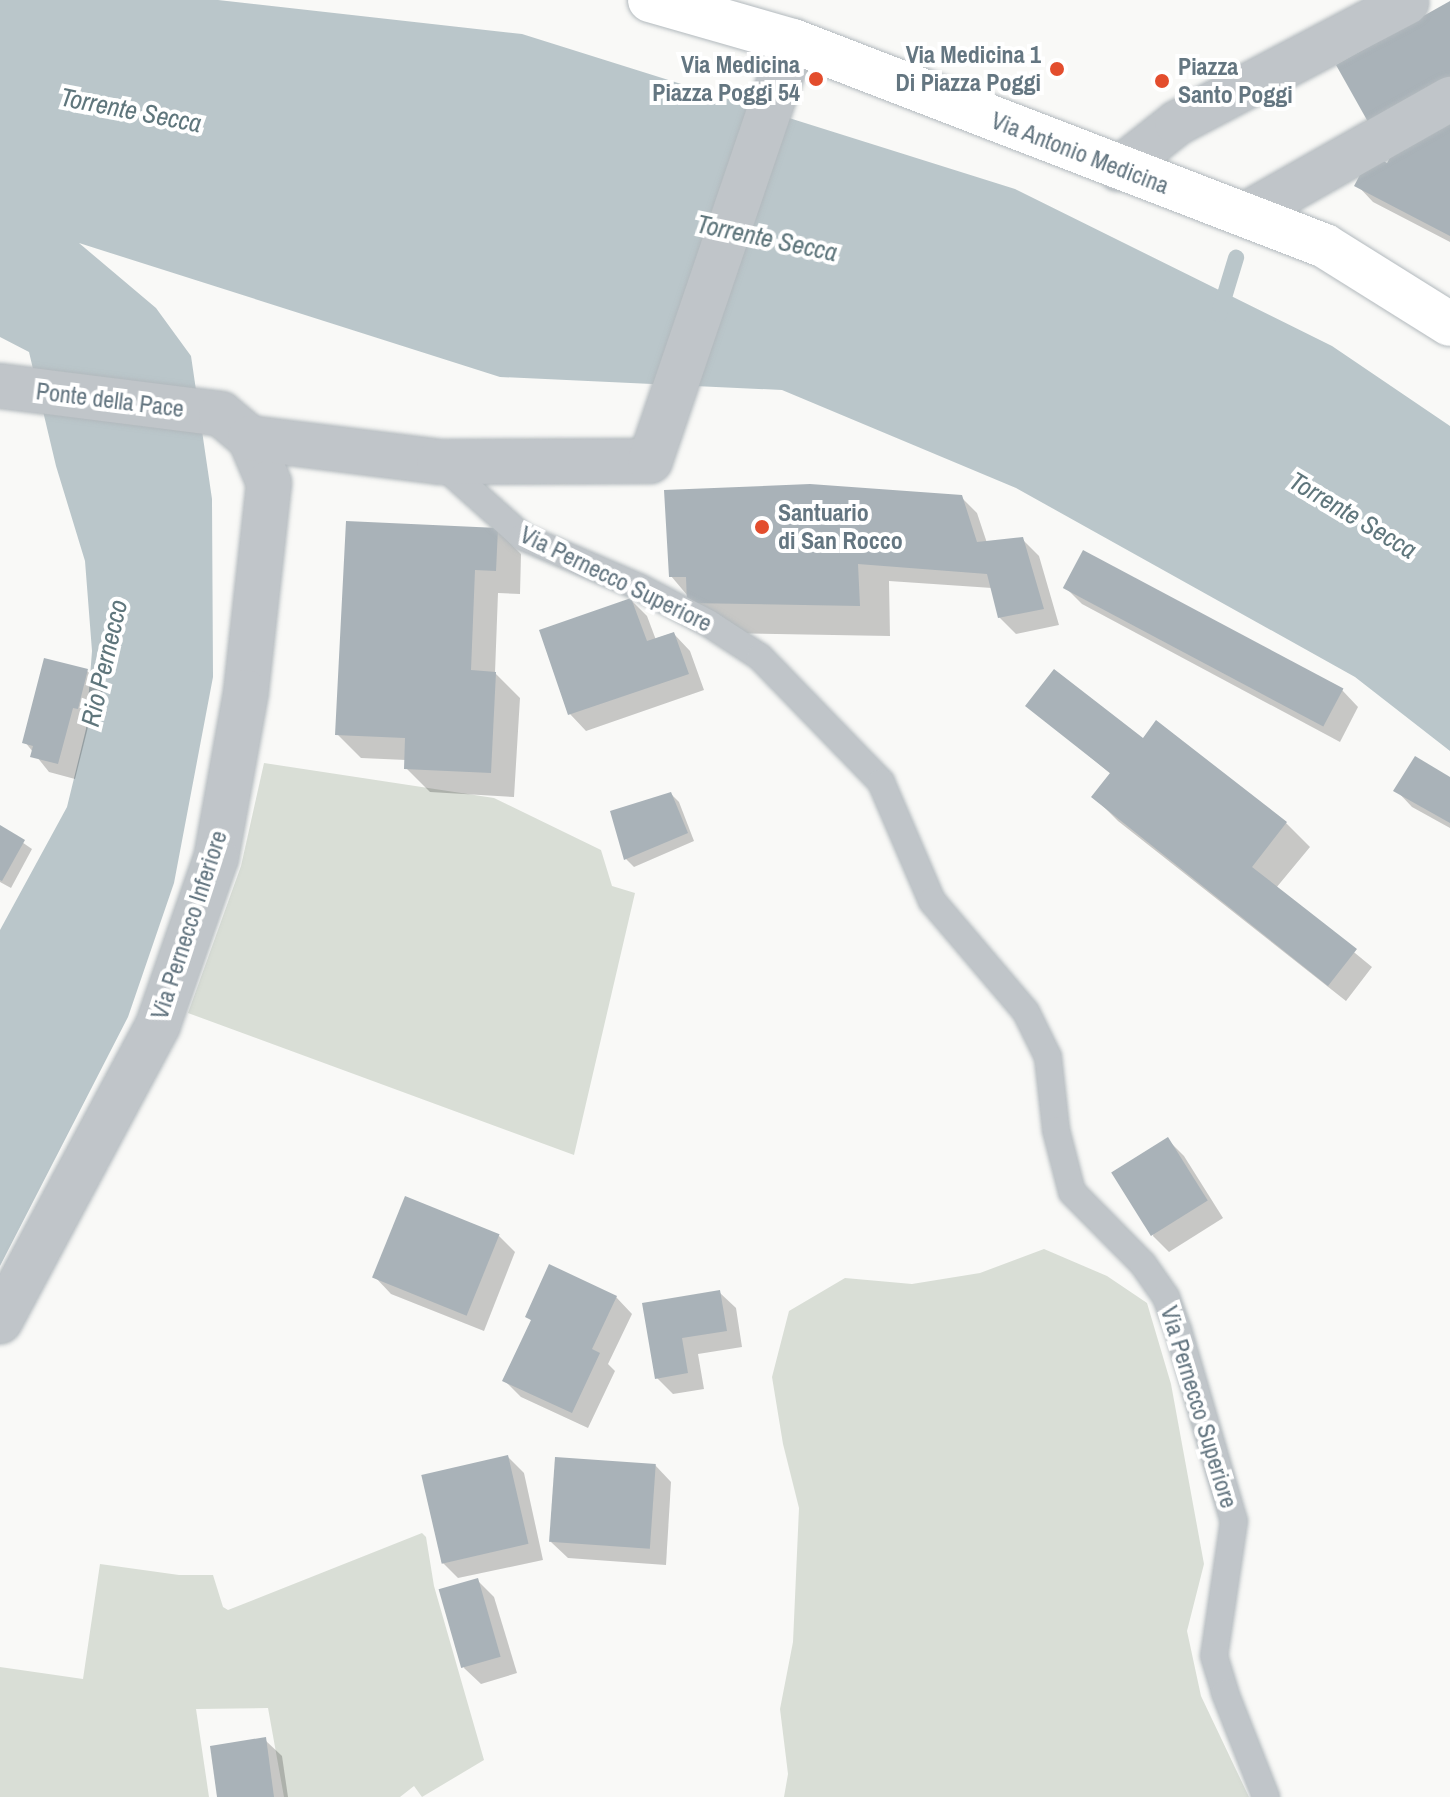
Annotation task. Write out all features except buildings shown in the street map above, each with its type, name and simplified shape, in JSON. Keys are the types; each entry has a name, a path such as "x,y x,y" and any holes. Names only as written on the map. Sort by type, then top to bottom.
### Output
{"main road":[{"name":"Via Antonio Medicina","path":"650,0 790,55 1119,169 1325,246 1450,324"}],"street":[{"path":"1119,169 1177,123 1406,3"},
{"name":"Ponte della Pace","path":"0,386 439,462 650,461 790,55"},
{"path":"1245,215 1450,99"},
{"name":"Via Pernecco Inferiore","path":"0,1321 158,1025 216,858 246,692 269,483 236,426"}],"lane":[{"name":"Via Pernecco Superiore","path":"439,462 523,537 639,587 708,623 760,657 881,782 932,901 1026,1012 1048,1057 1056,1130 1072,1192 1143,1264 1166,1297 1178,1330 1234,1521 1214,1656 1225,1693 1266,1797"}],"shaded area":[{"path":"264,763 494,798 601,850 612,886 635,893 574,1155 188,1013 241,866"},
{"path":"1044,1249 1107,1276 1147,1303 1171,1384 1204,1564 1187,1631 1201,1696 1249,1797 784,1797 788,1774 780,1709 793,1642 799,1508 783,1444 772,1377 789,1311 845,1278 912,1284 980,1273"},
{"path":"422,1533 426,1537 434,1586 484,1760 422,1797 414,1786 400,1797 284,1797 268,1708 196,1709 209,1797 0,1797 0,1667 83,1679 100,1564 179,1575 213,1575 223,1607 228,1610"}],"water":[{"path":"0,0 218,0 522,34 1015,189 1332,346 1450,426 1450,751 1355,677 1016,488 782,390 500,377 79,243 156,308 191,356 212,499 213,677 174,883 128,1017 0,1266 0,930 67,807 86,729 92,651 85,561 56,466 29,352 0,337"}],"waterway":[{"path":"1219,314 1236,258"}],"place":[{"name":"Via Medicina 1 Di Piazza Poggi","path":"1057,69"},
{"name":"Via Medicina Piazza Poggi 54","path":"816,79"},
{"name":"Piazza Santo Poggi","path":"1162,81"},
{"name":"Santuario di San Rocco","path":"762,527"}],"water label":[{"name":"Torrente Secca","path":"131,110"},
{"name":"Torrente Secca","path":"767,238"},
{"name":"Torrente Secca","path":"1353,515"},
{"name":"Rio Pernecco","path":"104,663"}]}
